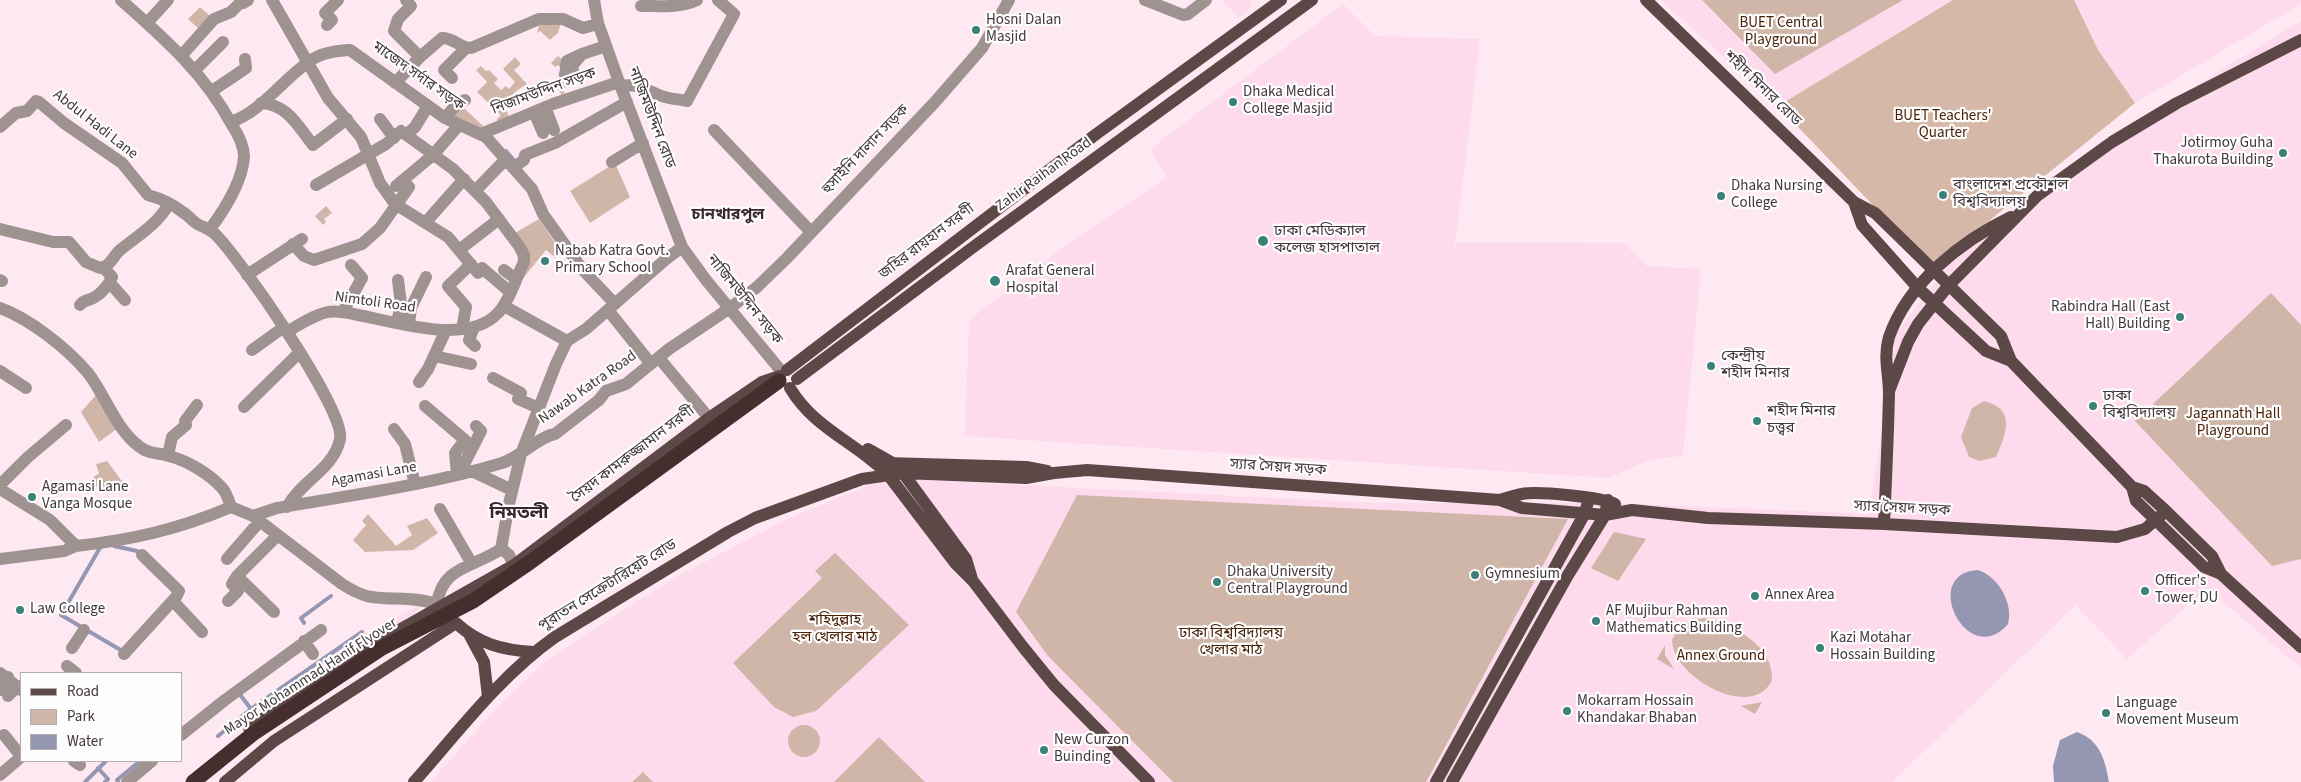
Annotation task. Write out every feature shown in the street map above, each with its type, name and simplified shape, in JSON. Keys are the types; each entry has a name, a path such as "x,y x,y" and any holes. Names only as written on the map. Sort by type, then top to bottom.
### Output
{"highway":[{"path":"205,782 288,717 584,525 787,380"},
{"name":"Mayor Mohammad Hanif Flyover","path":"193,782 254,733 382,648 443,616"}],"main road":[{"name":"জহির রায়হান সরণী","path":"787,380 1095,135 1282,0"},
{"name":"Zahir Raihan Road","path":"787,380 1312,0"},
{"name":"শহীদ মিনার রোড","path":"1646,0 1854,202 1875,212 1948,286 2001,336 2011,362"},
{"path":"1889,391 1908,342 1934,303 1948,286 2037,196 2112,142 2177,103 2301,40"},
{"name":"শহীদ মিনার রোড","path":"1854,202 1862,225 1918,288 1986,351 2011,362 2132,487 2144,491 2212,556 2221,574"},
{"path":"1884,524 1889,391 1885,359 1889,337 1901,313 1918,288 1955,250 1995,225 2018,214"},
{"name":"সৈয়দ কামরুজ্জামান সরণী","path":"186,782 253,725 296,695 372,646 443,616 709,418 762,382 787,380"},
{"path":"787,380 823,417 852,438 887,468 956,564 973,581 1022,647 1054,685 1149,782"},
{"name":"স্যার সৈয়দ সড়ক","path":"887,468 1026,467 1054,473"},
{"name":"স্যার সৈয়দ সড়ক","path":"887,468 903,473 1026,478 1087,470 1500,500 1522,508 1605,515 1628,510 1708,518 1884,524 2118,538 2145,529 2166,510"},
{"name":"পুরাতন সেক্রেটারিয়েট রোড","path":"414,782 488,697 533,652 589,614 754,518 887,468"},
{"path":"903,473 966,559 973,581"},
{"name":"শহীদ মিনার রোড","path":"2132,487 2136,501 2204,568 2221,574"},
{"name":"স্যার সৈয়দ সড়ক","path":"1500,500 1523,494 1589,498 1608,500 1628,510"},
{"path":"1436,782 1585,513 1589,498"},
{"path":"1452,782 1495,709 1568,575 1605,515 1608,500"},
{"path":"2221,574 2301,647"},
{"path":"226,782 274,742 443,616 470,635 499,648 533,652"},
{"path":"470,635 484,662 488,697"}],"street":[{"path":"121,0 182,55 195,70 212,91 239,138 244,156 233,195 211,231"},
{"path":"147,23 168,0"},
{"path":"272,0 328,98 361,137 380,183 395,204 426,222 448,238 478,273 482,268 510,292"},
{"path":"327,25 332,20 325,13 338,0"},
{"name":"নাজিমউদ্দিন রোড","path":"594,0 598,24 682,247"},
{"path":"641,6 675,6 689,4 697,0"},
{"path":"620,84 642,86 660,96 687,101 734,14 718,0"},
{"name":"হুসাইনি দালান সড়ক","path":"730,308 757,286 811,232 935,102 982,48 1009,0"},
{"path":"1145,0 1183,15 1188,14 1206,0"},
{"path":"182,55 214,19 231,12 241,2 245,2"},
{"path":"408,3 398,19 394,31 420,57"},
{"path":"452,78 444,70 466,48 490,42 539,19 563,19 583,28 598,24"},
{"path":"395,83 442,38 449,38 466,48"},
{"path":"195,70 222,42"},
{"path":"582,54 606,46"},
{"name":"মাজেদ সর্দার সড়ক","path":"231,122 248,115 309,63 331,52 350,50 444,118 481,134"},
{"path":"212,91 246,68 244,59"},
{"name":"নিজামউদ্দিন সড়ক","path":"481,134 540,110 620,84"},
{"path":"444,118 455,106 465,100"},
{"name":"Abdul Hadi Lane","path":"0,126 16,113 27,111 36,101 39,102 64,123 122,163 148,196 156,196 168,205 175,206 199,225 211,231 247,274 286,330 338,421 340,440 329,462 297,492 287,506"},
{"path":"261,102 274,104 288,112 313,145 347,119"},
{"path":"476,191 509,164 524,160 525,155 538,150 627,102"},
{"path":"316,185 367,151 416,127 428,106"},
{"path":"540,110 549,131"},
{"path":"380,119 400,136 433,155 476,191 499,219 524,255 524,262 504,306 567,341 576,337 682,247"},
{"path":"387,192 433,155 459,125"},
{"path":"714,130 811,232"},
{"name":"Nawab Katra Road","path":"481,134 532,190 543,214 582,269 655,361"},
{"path":"612,162 643,143"},
{"path":"426,222 464,179"},
{"path":"247,274 297,242 309,260 324,258 347,251 372,237 409,186 403,181"},
{"path":"0,229 52,242 69,242 86,262 97,268 104,268 121,250 150,226 168,205"},
{"path":"459,250 499,219"},
{"name":"নাজিমউদ্দিন সড়ক","path":"682,247 787,380"},
{"path":"471,264 448,286 471,311 468,328 469,340 475,346"},
{"path":"343,312 362,278 351,265"},
{"path":"80,305 85,300 95,297 110,283 112,277 104,268"},
{"path":"504,270 516,279"},
{"path":"403,324 426,277"},
{"path":"398,280 403,324"},
{"path":"110,283 125,300"},
{"name":"Nimtoli Road","path":"252,350 286,330 328,312 343,312 446,330 468,328 486,323 504,306"},
{"path":"0,308 13,313 44,333 88,373 130,437 150,454 168,455 194,467 207,476 224,490 231,507"},
{"name":"Nawab Katra Road","path":"521,454 546,436 555,434 599,400 606,391 626,384 679,343 730,308"},
{"path":"419,382 446,330"},
{"name":"Nawab Katra Road","path":"521,454 567,341"},
{"path":"244,407 299,353"},
{"path":"434,356 471,364"},
{"path":"655,361 709,418"},
{"path":"0,371 26,388"},
{"path":"493,378 521,393 518,399 539,408"},
{"path":"168,455 172,437 186,425 186,421 197,405"},
{"path":"425,406 464,440 454,453 458,474"},
{"path":"66,425 28,457 0,487 50,520 76,546"},
{"path":"458,474 481,431 476,426"},
{"path":"394,429 405,444 415,484"},
{"path":"502,549 512,490 521,454"},
{"name":"Agamasi Lane","path":"257,518 287,506 415,484 472,471 504,462 521,454"},
{"path":"472,471 512,490"},
{"path":"0,559 64,551 76,546 118,542 151,535 231,507 257,518 342,584 358,593 386,600 409,599 443,616 444,581 502,549"},
{"path":"440,509 472,564"},
{"path":"227,559 257,518"},
{"path":"274,612 230,587 278,535"},
{"path":"502,549 509,554 514,565"},
{"path":"124,654 173,601 179,591 142,555"},
{"path":"173,601 202,632"},
{"path":"72,648 84,630"},
{"path":"182,734 321,630"},
{"path":"304,641 313,654"},
{"path":"4,675 20,688"},
{"path":"4,675 4,693 20,688"},
{"path":"4,735 20,755"},
{"path":"0,774 20,757"},
{"path":"127,782 151,762"}],"shaded area":[{"path":"1222,0 1249,0 1253,5 1239,18"},
{"name":"BUET Teachers' Quarter","path":"1661,0 2301,0 2301,4 2135,103 1932,267 1796,123"},
{"name":"ঢাকা মেডিক্যাল কলেজ হাসপাতাল","path":"1343,4 1375,36 1480,39 1454,254 1457,242 1624,243 1647,266 1701,269 1683,456 1652,459 1608,478 965,436 969,320 1073,240 1167,177 1150,149"},
{"name":"ঢাকা বিশ্ববিদ্যালয়","path":"2301,21 2301,668 2207,588 2127,659 2076,605 1892,782 430,782 495,710 548,659 674,578 787,519 885,478 1375,503 1618,503 1869,514 1896,334 1942,273 1961,254 2114,136"},
{"path":"420,605 421,607 403,623 322,674 316,665 381,625"}],"green space":[{"name":"BUET Central Playground","path":"1702,0 1903,0 1775,74"},
{"name":"BUET Teachers' Quarter","path":"1953,0 2074,0 2098,50 2135,103 1932,267 1778,106"},
{"path":"200,7 212,18 200,30 188,19"},
{"path":"540,22 561,23 558,33 550,40 540,31 537,33"},
{"path":"558,56 564,61 568,80 564,82 566,87 562,89 566,96 562,96 555,82 561,77 558,74 562,70 558,65 555,67 551,63"},
{"path":"515,57 521,64 514,70 527,84 516,91 519,98 504,105 510,119 498,123 497,119 501,115 477,92 487,82 476,70 481,66 486,71 489,70 498,79 494,83 501,90 506,86 509,89 515,82 503,69"},
{"path":"458,106 464,108 486,129 480,132 448,117"},
{"path":"615,163 630,197 590,223 570,191"},
{"path":"326,206 332,213 324,219 326,222 323,225 315,216"},
{"path":"539,219 561,252 556,258 546,250 520,282 515,233"},
{"name":"Jagannath Hall Playground","path":"2271,293 2301,325 2301,559 2272,566 2135,421"},
{"path":"96,395 118,428 99,442 81,412"},
{"path":"1984,401 2001,410 2005,416 2006,423 2003,440 1996,457 1979,461 1969,457 1961,437 1972,408"},
{"path":"107,461 124,484 123,489 93,486 89,481 99,473 96,464"},
{"name":"ঢাকা বিশ্ববিদ্যালয় খেলার মাঠ","path":"1077,495 1568,519 1426,782 1173,782 1048,656 1016,612"},
{"path":"368,514 396,546 412,535 407,526 427,518 438,533 413,550 365,552 353,540 366,525 362,521"},
{"path":"1614,532 1646,539 1618,581 1591,568"},
{"name":"শহিদুল্লাহ হল খেলার মাঠ","path":"835,553 909,625 816,711 793,717 774,707 733,663 822,578 815,571"},
{"name":"Annex Ground","path":"1704,618 1739,631 1759,647 1771,668 1772,680 1762,692 1748,697 1732,696 1715,690 1685,668 1676,654 1672,640 1685,625"},
{"path":"1665,645 1665,655 1674,669 1657,659"},
{"path":"1762,702 1755,714 1741,706"},
{"path":"804,725 810,726 815,730 819,735 819,747 815,752 810,756 804,757 798,756 793,752 789,747 788,741 789,735 793,730 798,726"},
{"path":"879,737 925,782 834,782"},
{"path":"643,772 653,782 632,782"}],"water":[{"path":"1978,570 1985,573 1998,584 2009,608 2008,624 1993,635 1978,636 1965,628 1956,616 1951,601 1952,586 1961,575"},
{"path":"2077,732 2091,740 2100,752 2106,766 2109,782 2054,782 2053,766 2060,740"}],"waterway":[{"path":"506,151 516,163"},
{"path":"101,546 61,615 124,652"},
{"path":"114,546 137,551 140,554"},
{"path":"304,623 301,618 331,596"},
{"path":"251,709 362,632"},
{"path":"218,736 251,709 238,692"},
{"path":"85,782 105,762"},
{"path":"118,782 117,780 139,762"},
{"path":"98,768 108,779 105,782"}],"place":[{"name":"Hosni Dalan Masjid","path":"976,30"},
{"name":"Dhaka Medical College Masjid","path":"1233,102"},
{"name":"Jotirmoy Guha Thakurota Building","path":"2283,153"},
{"name":"বাংলাদেশ প্রকৌশল বিশ্ববিদ্যালয়","path":"1943,195"},
{"name":"Dhaka Nursing College","path":"1721,196"},
{"name":"ঢাকা মেডিক্যাল কলেজ হাসপাতাল","path":"1263,241"},
{"name":"Nabab Katra Govt. Primary School","path":"545,261"},
{"name":"Arafat General Hospital","path":"995,281"},
{"name":"Rabindra Hall (East Hall) Building","path":"2180,317"},
{"name":"কেন্দ্রীয় শহীদ মিনার","path":"1711,366"},
{"name":"ঢাকা বিশ্ববিদ্যালয়","path":"2093,406"},
{"name":"শহীদ মিনার চত্ত্বর","path":"1757,421"},
{"name":"Agamasi Lane Vanga Mosque","path":"32,497"},
{"name":"Gymnesium","path":"1475,575"},
{"name":"Dhaka University Central Playground","path":"1217,582"},
{"name":"Officer's Tower, DU","path":"2145,591"},
{"name":"Annex Area","path":"1755,596"},
{"name":"Law College","path":"20,610"},
{"name":"AF Mujibur Rahman Mathematics Building","path":"1596,621"},
{"name":"Kazi Motahar Hossain Building","path":"1820,648"},
{"name":"Mokarram Hossain Khandakar Bhaban","path":"1567,711"},
{"name":"Language Movement Museum","path":"2106,713"},
{"name":"New Curzon Buinding","path":"1044,750"}],"district":[{"name":"চানখারপুল","path":"728,215"},
{"name":"নিমতলী","path":"519,514"}]}
